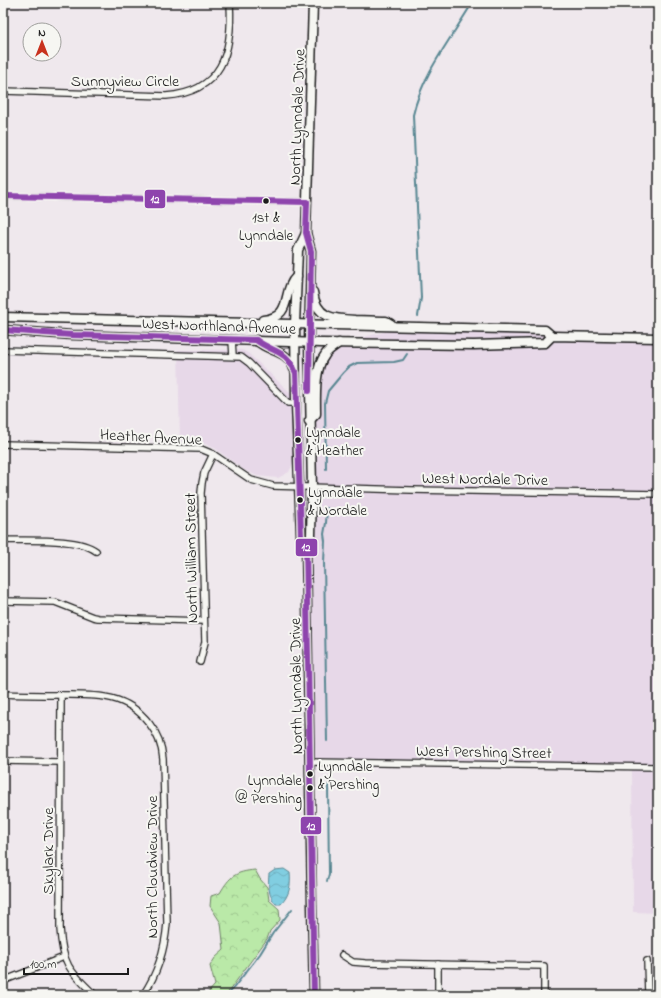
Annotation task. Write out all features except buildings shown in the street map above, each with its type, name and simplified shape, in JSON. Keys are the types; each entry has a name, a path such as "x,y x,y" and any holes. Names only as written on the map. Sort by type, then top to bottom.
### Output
{"main road":[{"name":"North Lynndale Drive","path":"313,3 306,233 311,251 309,342 312,488 311,536 306,545 314,995"},
{"name":"North Lynndale Drive","path":"306,233 298,250 295,324 300,536 306,545"},
{"path":"251,323 272,318 281,312 292,281 297,276"},
{"path":"310,288 319,308 331,318 342,320 386,321 395,327"},
{"name":"West Northland Avenue","path":"3,317 545,330 552,336 658,338"},
{"name":"West Northland Avenue","path":"3,330 72,335 340,343 474,345 544,343 552,336"},
{"path":"256,340 263,346 285,355 293,365 296,373"},
{"path":"310,421 316,414 317,384 322,361 329,350 340,343"}],"street":[{"name":"Sunnyview Circle","path":"3,91 166,96 188,92 210,79 219,70 225,57 229,34 230,3"},
{"path":"3,196 307,202"},
{"path":"232,340 233,356"},
{"path":"3,350 241,357 249,363 288,403 296,403"},
{"name":"Heather Avenue","path":"3,444 201,449 213,454 242,474 260,483 273,486 312,488"},
{"name":"North William Street","path":"200,662 205,642 202,483 213,454"},
{"name":"West Nordale Drive","path":"312,488 658,494"},
{"path":"3,540 70,542 87,546 96,551"},
{"path":"3,601 55,602 98,618 204,621"},
{"name":"North Cloudview Drive","path":"3,694 102,696 121,701 130,705 144,717 154,731 161,745 163,759 166,934 163,951 157,970 143,995"},
{"name":"Skylark Drive","path":"61,695 60,928 64,957 68,966 76,977 94,995"},
{"path":"3,761 60,762"},
{"name":"West Pershing Street","path":"310,762 658,767"},
{"path":"342,955 353,962 544,966 544,995"},
{"path":"3,981 64,957"},
{"path":"647,961 648,995"},
{"path":"438,964 438,995"}],"shaded area":[{"path":"405,327 545,330 552,336 658,338 658,913 633,912 632,766 310,762 306,545 311,536 309,421 322,361 343,342"},
{"path":"178,350 242,350 248,353 293,395 295,459 289,472 278,478 257,476 244,470 216,449 205,444 180,442"}],"green space":[{"path":"255,870 267,887 269,900 279,909 280,920 270,931 267,939 226,995 206,995 215,985 210,966 215,958 224,950 221,923 210,906 211,896 220,893 234,876 242,872"}],"water":[{"path":"284,869 290,873 289,889 284,901 281,904 276,904 270,894 269,874 275,870"}],"waterway":[{"path":"418,316 421,298 413,115 417,100 430,72 471,5 475,3"},
{"path":"326,469 325,403 328,391 349,367 357,363 394,362 403,360 407,354"},
{"path":"327,508 324,534 327,741"},
{"path":"327,881 329,874 328,785"},
{"path":"228,995 292,909"}],"transit line":[{"name":"12","path":"3,196 307,202"},
{"name":"12","path":"307,202 306,233 311,251 309,391"},
{"name":"12","path":"3,330 72,335 256,340"},
{"name":"12","path":"256,340 284,355 296,373 301,536 306,545 314,995"}],"place":[{"name":"1st & Lynndale","path":"266,201"},
{"name":"Lynndale & Heather","path":"298,440"},
{"name":"Lynndale & Nordale","path":"300,500"},
{"name":"Lynndale & Pershing","path":"310,774"},
{"name":"Lynndale @ Pershing","path":"310,788"}]}
